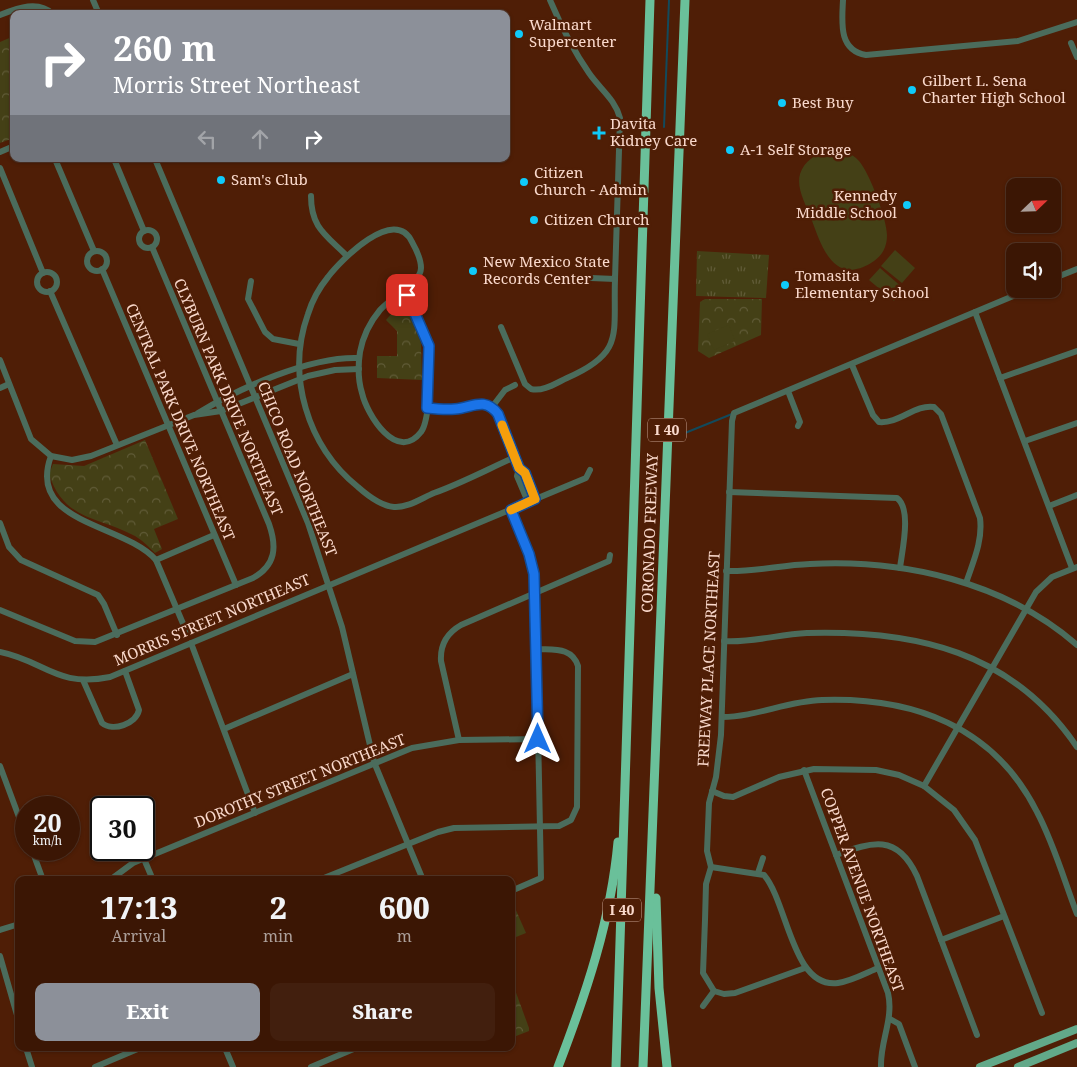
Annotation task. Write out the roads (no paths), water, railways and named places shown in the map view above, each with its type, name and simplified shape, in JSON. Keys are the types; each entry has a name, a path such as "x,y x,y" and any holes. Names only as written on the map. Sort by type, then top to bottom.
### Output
{"highway":[{"name":"CORONADO FREEWAY","path":"616,1067 650,0"},
{"name":"CORONADO FREEWAY","path":"643,1067 685,0"},
{"path":"684,33 691,0"},
{"path":"558,1067 586,992 606,918 618,852 627,752"},
{"path":"653,828 659,988 667,1067"}],"main road":[{"path":"980,1067 1077,1029"},
{"path":"1012,1054 1018,1067 1077,1043"}],"street":[{"path":"501,327 525,384 536,390 556,383 595,364 610,349 613,340 620,118 612,99 592,77 561,28 550,0"},
{"path":"843,0 842,26 844,38 854,51 866,55 1018,41 1077,22"},
{"path":"13,10 31,3 43,5 49,10"},
{"path":"1071,43 1077,57"},
{"name":"CENTRAL PARK DRIVE NORTHEAST","path":"56,162 94,252"},
{"name":"CLYBURN PARK DRIVE NORTHEAST","path":"115,162 144,231"},
{"name":"CHICO ROAD NORTHEAST","path":"157,162 308,523 328,584 353,674 374,762 421,876"},
{"path":"0,168 43,273"},
{"path":"311,196 311,213 314,221 347,256"},
{"path":"404,289 429,346 427,408 424,428 416,437 407,441 399,442 386,435 373,420 364,402 359,369 363,338 373,320 387,302 404,289 414,283 421,272 420,260 405,232 391,228 367,240 347,256 318,292 310,308 299,344 300,379 310,422 332,461 361,490 390,506 405,506 457,485 515,457"},
{"name":"CLYBURN PARK DRIVE NORTHEAST","path":"151,230 156,235 156,242 152,247 145,248 140,242 139,237 144,231 151,230"},
{"name":"CLYBURN PARK DRIVE NORTHEAST","path":"152,247 271,530 274,544 273,558 270,563 258,575 236,585"},
{"name":"CENTRAL PARK DRIVE NORTHEAST","path":"94,252 101,252 106,257 106,264 102,269 93,269 89,266 88,257 94,252"},
{"name":"CENTRAL PARK DRIVE NORTHEAST","path":"102,269 236,585"},
{"path":"1061,275 1077,269"},
{"path":"49,272 56,278 56,286 50,291 41,289 38,284 38,277 43,273 49,272"},
{"path":"591,278 614,279"},
{"path":"251,281 248,299 264,332 273,339 299,344"},
{"path":"50,291 116,446"},
{"path":"798,426 800,422 788,391 1008,298"},
{"path":"924,786 1024,609 1046,581 1075,567 1049,506 975,312"},
{"path":"1000,378 1077,351"},
{"path":"194,415 251,386 299,367 326,360 359,358"},
{"path":"0,360 28,434 38,447 51,456 78,460 167,424 194,415 221,411 300,379 334,370 359,369"},
{"path":"852,365 873,416 879,422 890,421 926,407 934,407 941,414 980,518 979,544 966,583"},
{"path":"0,388 9,384"},
{"path":"492,407 505,390 515,385"},
{"name":"FREEWAY PLACE NORTHEAST","path":"714,991 707,982 704,973 706,884 711,867 708,851 709,803 719,762 722,717 732,421 734,413 788,391"},
{"path":"427,408 456,409 481,403 492,407 498,414 519,468 525,473 535,499"},
{"path":"1025,441 1077,423"},
{"path":"51,456 45,475 48,487 57,504 76,517 134,541 156,560 187,633"},
{"path":"519,468 517,476 528,502"},
{"name":"MORRIS STREET NORTHEAST","path":"0,652 12,655 57,675 83,680 110,677 328,584 586,478 590,470"},
{"path":"729,492 897,498 902,506 905,526 900,568"},
{"path":"1049,506 1077,495"},
{"path":"511,510 531,559 536,592 541,826 541,878 515,889"},
{"path":"0,523 9,547 21,560 92,590 100,597 117,634"},
{"path":"156,560 214,535"},
{"path":"459,740 441,661 444,641 452,630 461,624 610,561 610,555"},
{"path":"726,571 758,571 811,564 900,568 937,574 996,594 1049,624 1077,645"},
{"path":"0,610 80,643 101,641 236,585"},
{"path":"724,642 744,642 804,633 892,635 943,646 992,668 1032,697 1062,726 1077,747"},
{"path":"191,642 255,813"},
{"path":"328,876 407,842 454,828 566,824 576,813 578,669 575,658 567,652 538,649"},
{"path":"83,680 102,723 111,728 127,722 136,716 139,710 124,671"},
{"path":"224,729 353,674"},
{"path":"722,717 739,717 787,704 822,700 852,701 904,706 926,712 958,728 984,745 1019,782 1038,812 1077,914"},
{"name":"DOROTHY STREET NORTHEAST","path":"155,854 374,762 418,746 459,740 538,739"},
{"path":"0,766 15,806"},
{"path":"712,791 724,796 733,797 779,777 804,770 832,768 876,770 899,775 924,786 954,810 965,823 980,849 1042,1013"},
{"name":"COPPER AVENUE NORTHEAST","path":"804,770 890,998 890,1019 882,1044 881,1067"},
{"path":"836,856 873,843 886,845 901,853 913,868 977,1035"},
{"path":"758,873 763,858"},
{"path":"36,861 42,876"},
{"name":"DOROTHY STREET NORTHEAST","path":"115,876 140,861"},
{"path":"145,861 151,876"},
{"path":"711,867 764,875 773,888 805,968 819,980 836,983 878,968"},
{"path":"941,940 1004,916"},
{"path":"0,930 15,925"},
{"path":"0,956 15,1008"},
{"path":"703,1006 714,991 724,994 735,993 805,968"},
{"path":"890,1019 899,1024 915,1067"},
{"path":"27,1051 32,1067"},
{"path":"95,1067 133,1051"},
{"path":"226,1051 233,1067"},
{"path":"311,1067 349,1051"}],"waterway":[{"path":"664,127 669,0"},
{"path":"685,433 732,414"}],"place":[{"name":"Walmart Supercenter","path":"519,34"},
{"name":"Gilbert L. Sena Charter High School","path":"912,90"},
{"name":"Best Buy","path":"782,103"},
{"name":"Davita Kidney Care","path":"599,133"},
{"name":"A-1 Self Storage","path":"730,150"},
{"name":"Sam's Club","path":"221,180"},
{"name":"Citizen Church - Admin","path":"524,182"},
{"name":"Kennedy Middle School","path":"907,205"},
{"name":"Citizen Church","path":"534,220"},
{"name":"New Mexico State Records Center","path":"473,271"},
{"name":"Tomasita Elementary School","path":"785,285"}]}
